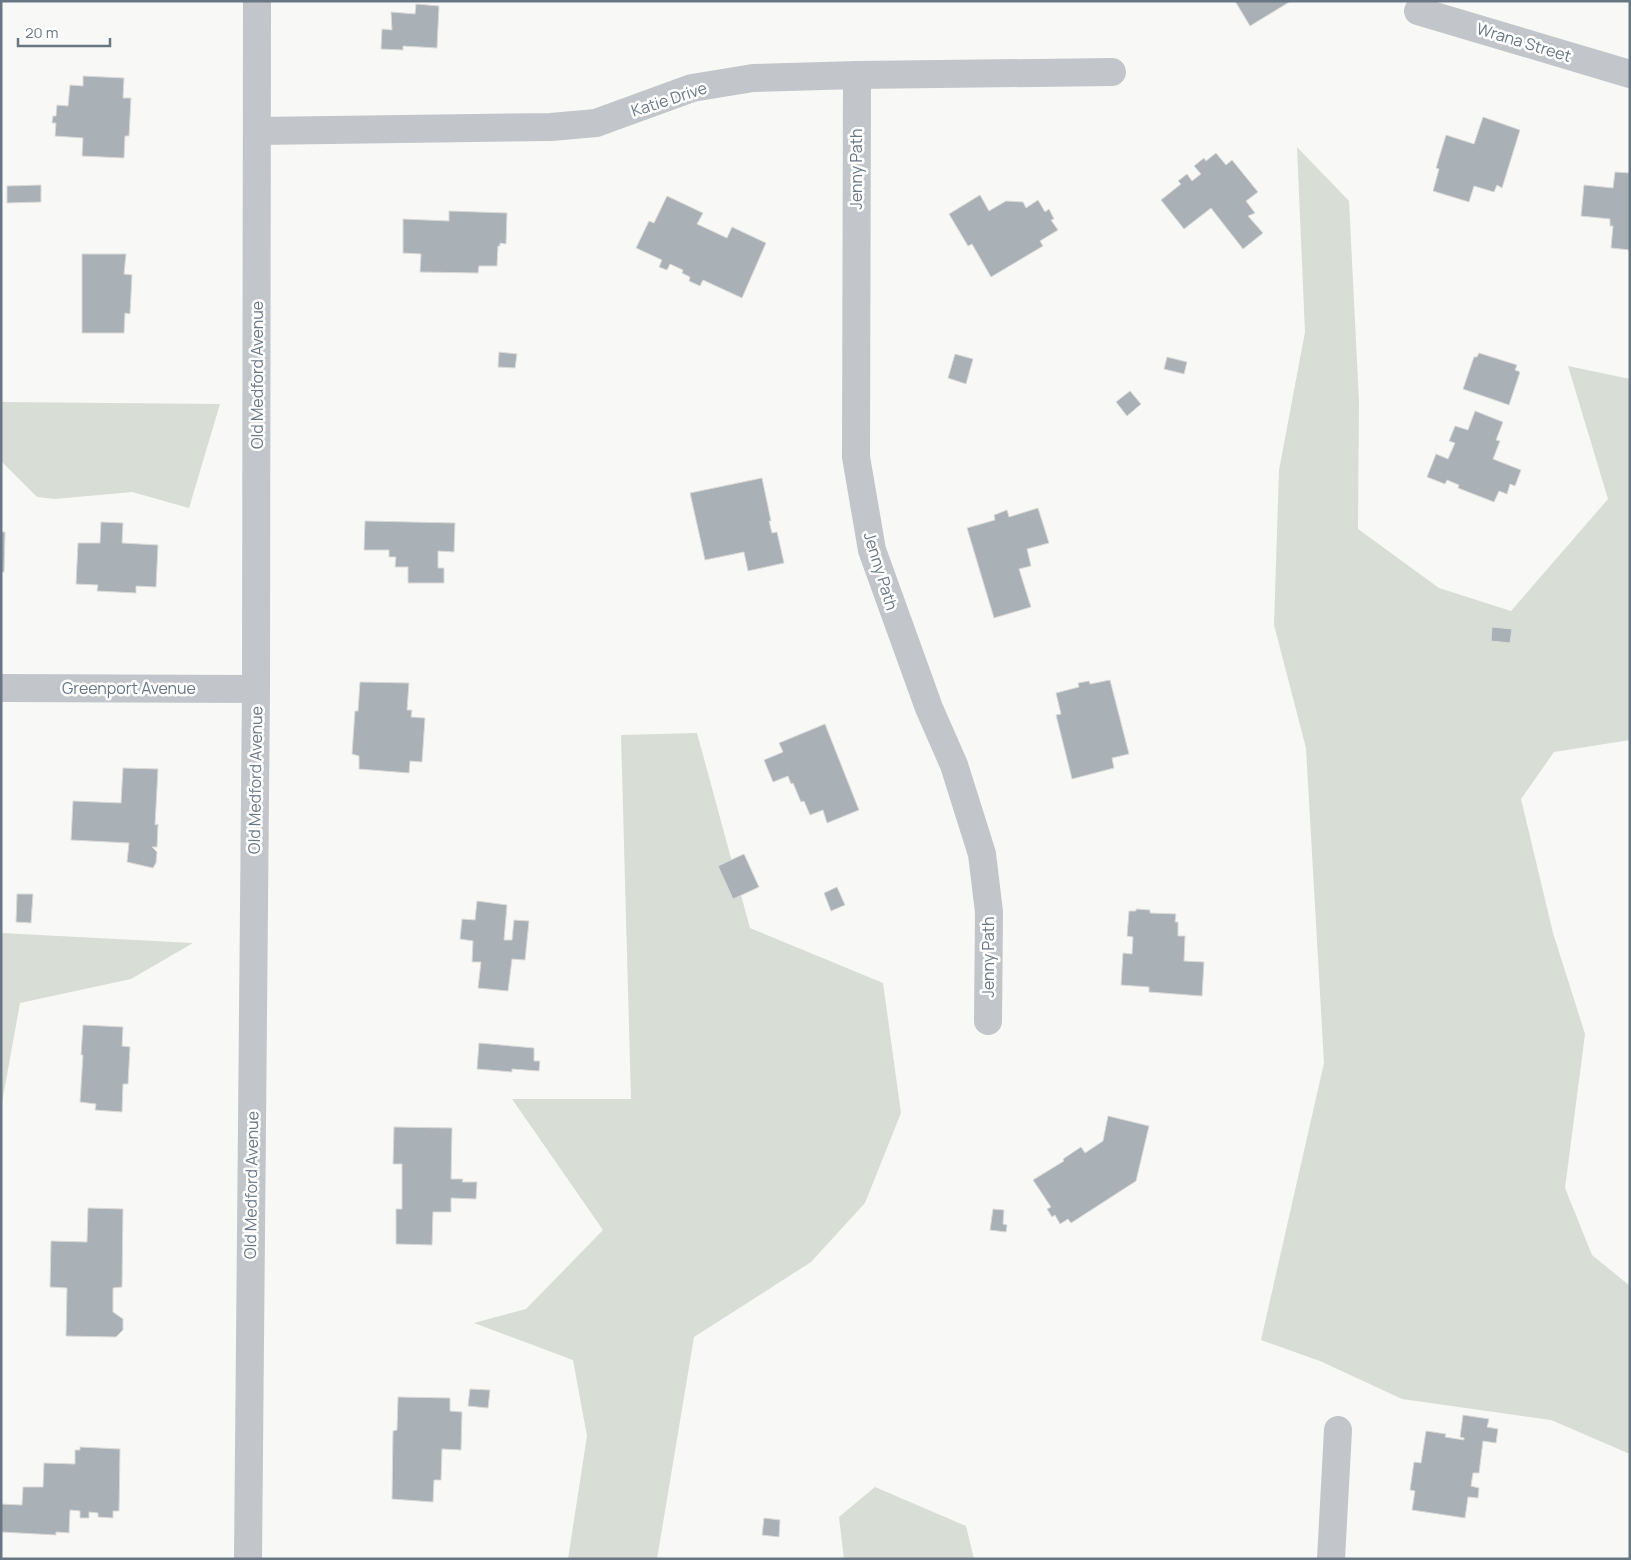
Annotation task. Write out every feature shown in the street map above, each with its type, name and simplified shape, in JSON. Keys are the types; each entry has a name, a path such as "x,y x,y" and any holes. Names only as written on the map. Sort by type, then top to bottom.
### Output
{"street":[{"name":"Old Medford Avenue","path":"248,1559 256,688 257,1"},
{"name":"Wrana Street","path":"1418,11 1630,74"},
{"name":"Katie Drive","path":"257,131 542,127 596,123 692,88 752,78 1112,72"},
{"name":"Jenny Path","path":"857,75 856,457 872,550 929,708 954,765 982,854 989,912 988,1021"},
{"name":"Greenport Avenue","path":"1,688 256,688"},
{"path":"1331,1559 1338,1430"}],"shaded area":[{"path":"1297,147 1349,201 1359,402 1358,529 1439,588 1511,611 1608,499 1568,366 1630,379 1630,740 1554,752 1521,799 1553,933 1585,1034 1565,1188 1592,1255 1630,1286 1630,1454 1551,1420 1402,1399 1320,1361 1261,1340 1324,1063 1306,748 1274,625 1279,470 1305,332"},
{"path":"1,402 220,404 189,508 132,492 55,499 37,497 1,461"},
{"path":"697,733 750,928 883,983 901,1113 865,1203 811,1262 694,1337 657,1559 568,1559 587,1436 573,1360 474,1323 526,1309 603,1230 512,1099 631,1099 621,735"},
{"path":"1,933 193,943 131,979 20,1003 1,1108"},
{"path":"875,1487 966,1526 974,1559 844,1559 839,1517"}],"building":[{"path":"1235,1 1291,1 1250,26"},
{"path":"416,4 439,6 437,48 403,46 403,50 381,49 382,29 392,30 391,12 415,14"},
{"path":"83,76 124,78 123,98 131,98 129,136 125,136 124,158 82,156 83,138 55,136 56,123 52,123 53,116 56,116 57,105 68,106 70,85 83,86"},
{"path":"1483,117 1520,130 1502,188 1497,185 1494,192 1474,186 1469,202 1433,191 1439,169 1436,168 1446,135 1474,144"},
{"path":"1216,153 1226,165 1232,160 1258,192 1246,201 1255,213 1248,216 1263,233 1243,249 1211,208 1184,229 1161,200 1181,184 1178,181 1187,174 1192,181 1201,174 1194,166 1204,158 1206,161"},
{"path":"1615,172 1630,173 1630,250 1611,248 1613,226 1610,226 1610,219 1581,216 1584,185 1613,188"},
{"path":"41,185 41,202 7,203 7,186"},
{"path":"980,195 989,211 1006,201 1023,202 1026,208 1038,200 1045,212 1049,209 1054,219 1051,220 1058,230 1040,241 1043,246 991,277 972,244 968,246 949,214"},
{"path":"667,196 703,213 697,224 727,238 732,227 766,243 742,298 703,280 700,286 689,281 690,277 682,273 683,270 670,264 667,270 659,267 662,260 636,248 649,221 654,223"},
{"path":"449,211 507,213 506,244 500,243 500,246 498,246 497,266 479,266 478,273 420,272 421,254 403,253 403,219 449,221"},
{"path":"82,254 126,254 124,274 132,275 130,314 125,313 124,333 82,333"},
{"path":"499,352 517,354 515,368 498,367"},
{"path":"1479,353 1517,365 1515,370 1520,372 1509,405 1463,389 1474,357 1477,357"},
{"path":"955,354 973,359 966,384 948,378"},
{"path":"1167,357 1187,362 1184,374 1164,369"},
{"path":"1130,391 1141,404 1127,416 1116,402"},
{"path":"1475,411 1503,422 1496,440 1500,441 1493,459 1521,470 1515,486 1510,484 1507,494 1499,491 1494,502 1458,488 1459,485 1447,480 1445,484 1427,477 1436,454 1448,459 1455,443 1449,441 1455,426 1468,430"},
{"path":"762,478 772,533 777,532 784,563 748,571 744,552 705,560 690,493"},
{"path":"1038,508 1049,543 1027,549 1031,566 1019,569 1031,607 994,618 967,528 995,520 994,515 1007,510 1009,517"},
{"path":"365,521 455,523 454,552 438,551 438,568 444,568 444,583 408,583 408,567 395,567 396,557 389,557 389,550 364,550"},
{"path":"101,522 123,523 122,543 158,545 156,587 136,586 136,593 97,591 98,585 76,584 78,543 100,543"},
{"path":"1,532 5,532 4,572 1,572"},
{"path":"1492,627 1512,629 1510,643 1491,641"},
{"path":"1110,680 1129,754 1112,758 1114,768 1072,779 1056,715 1061,714 1056,693 1079,687 1078,683 1089,681 1090,684"},
{"path":"360,682 409,683 407,710 412,710 411,717 425,718 422,762 410,761 409,773 359,769 359,756 352,754 355,711 358,711"},
{"path":"825,724 859,810 827,823 823,810 810,815 804,801 801,802 788,776 773,782 764,760 783,752 779,743"},
{"path":"123,768 158,769 155,825 158,824 157,847 152,847 157,852 156,863 153,868 127,862 129,843 71,840 73,801 121,803"},
{"path":"744,854 759,887 733,899 718,866"},
{"path":"837,887 845,905 831,911 824,893"},
{"path":"17,894 33,894 31,923 16,922"},
{"path":"477,901 507,905 504,940 512,940 514,920 529,921 525,960 512,959 508,991 478,988 481,962 472,962 473,941 460,939 462,919 475,920"},
{"path":"1136,909 1150,910 1150,913 1176,914 1175,922 1178,922 1178,936 1185,936 1184,961 1204,962 1202,996 1149,992 1149,987 1121,985 1123,953 1132,954 1133,937 1127,936 1129,911 1136,911"},
{"path":"83,1025 123,1027 122,1046 130,1047 128,1084 123,1084 122,1112 95,1110 96,1104 80,1102"},
{"path":"479,1043 534,1048 534,1061 540,1061 539,1071 512,1069 512,1072 477,1069"},
{"path":"1108,1116 1149,1126 1136,1181 1071,1223 1068,1219 1060,1224 1055,1215 1052,1217 1047,1209 1051,1207 1033,1180 1064,1161 1063,1159 1081,1147 1085,1153 1103,1141"},
{"path":"394,1127 452,1128 451,1179 463,1179 462,1182 477,1182 476,1199 451,1198 451,1212 433,1212 432,1245 396,1244 396,1209 402,1209 402,1164 393,1164"},
{"path":"88,1208 123,1209 122,1287 113,1288 113,1312 123,1319 123,1330 116,1337 66,1336 67,1288 50,1287 51,1241 87,1242"},
{"path":"993,1209 1004,1210 1003,1224 1007,1225 1006,1232 990,1230"},
{"path":"470,1389 490,1390 488,1408 468,1406"},
{"path":"398,1397 450,1398 450,1411 462,1412 461,1450 442,1449 441,1480 434,1480 433,1502 392,1499 393,1431 397,1430"},
{"path":"1463,1415 1489,1419 1487,1427 1498,1429 1496,1443 1483,1441 1479,1473 1473,1473 1471,1486 1479,1488 1478,1498 1468,1497 1465,1518 1412,1510 1415,1491 1410,1490 1414,1462 1421,1463 1426,1431 1446,1434 1445,1437 1464,1440 1464,1438 1460,1437"},
{"path":"80,1447 120,1449 119,1511 113,1511 113,1518 98,1517 98,1513 89,1512 89,1518 80,1518 80,1511 70,1510 69,1533 56,1532 56,1535 1,1532 1,1504 22,1505 23,1487 43,1487 44,1463 75,1464 75,1450 80,1450"},
{"path":"764,1518 780,1520 779,1537 762,1535"}]}
